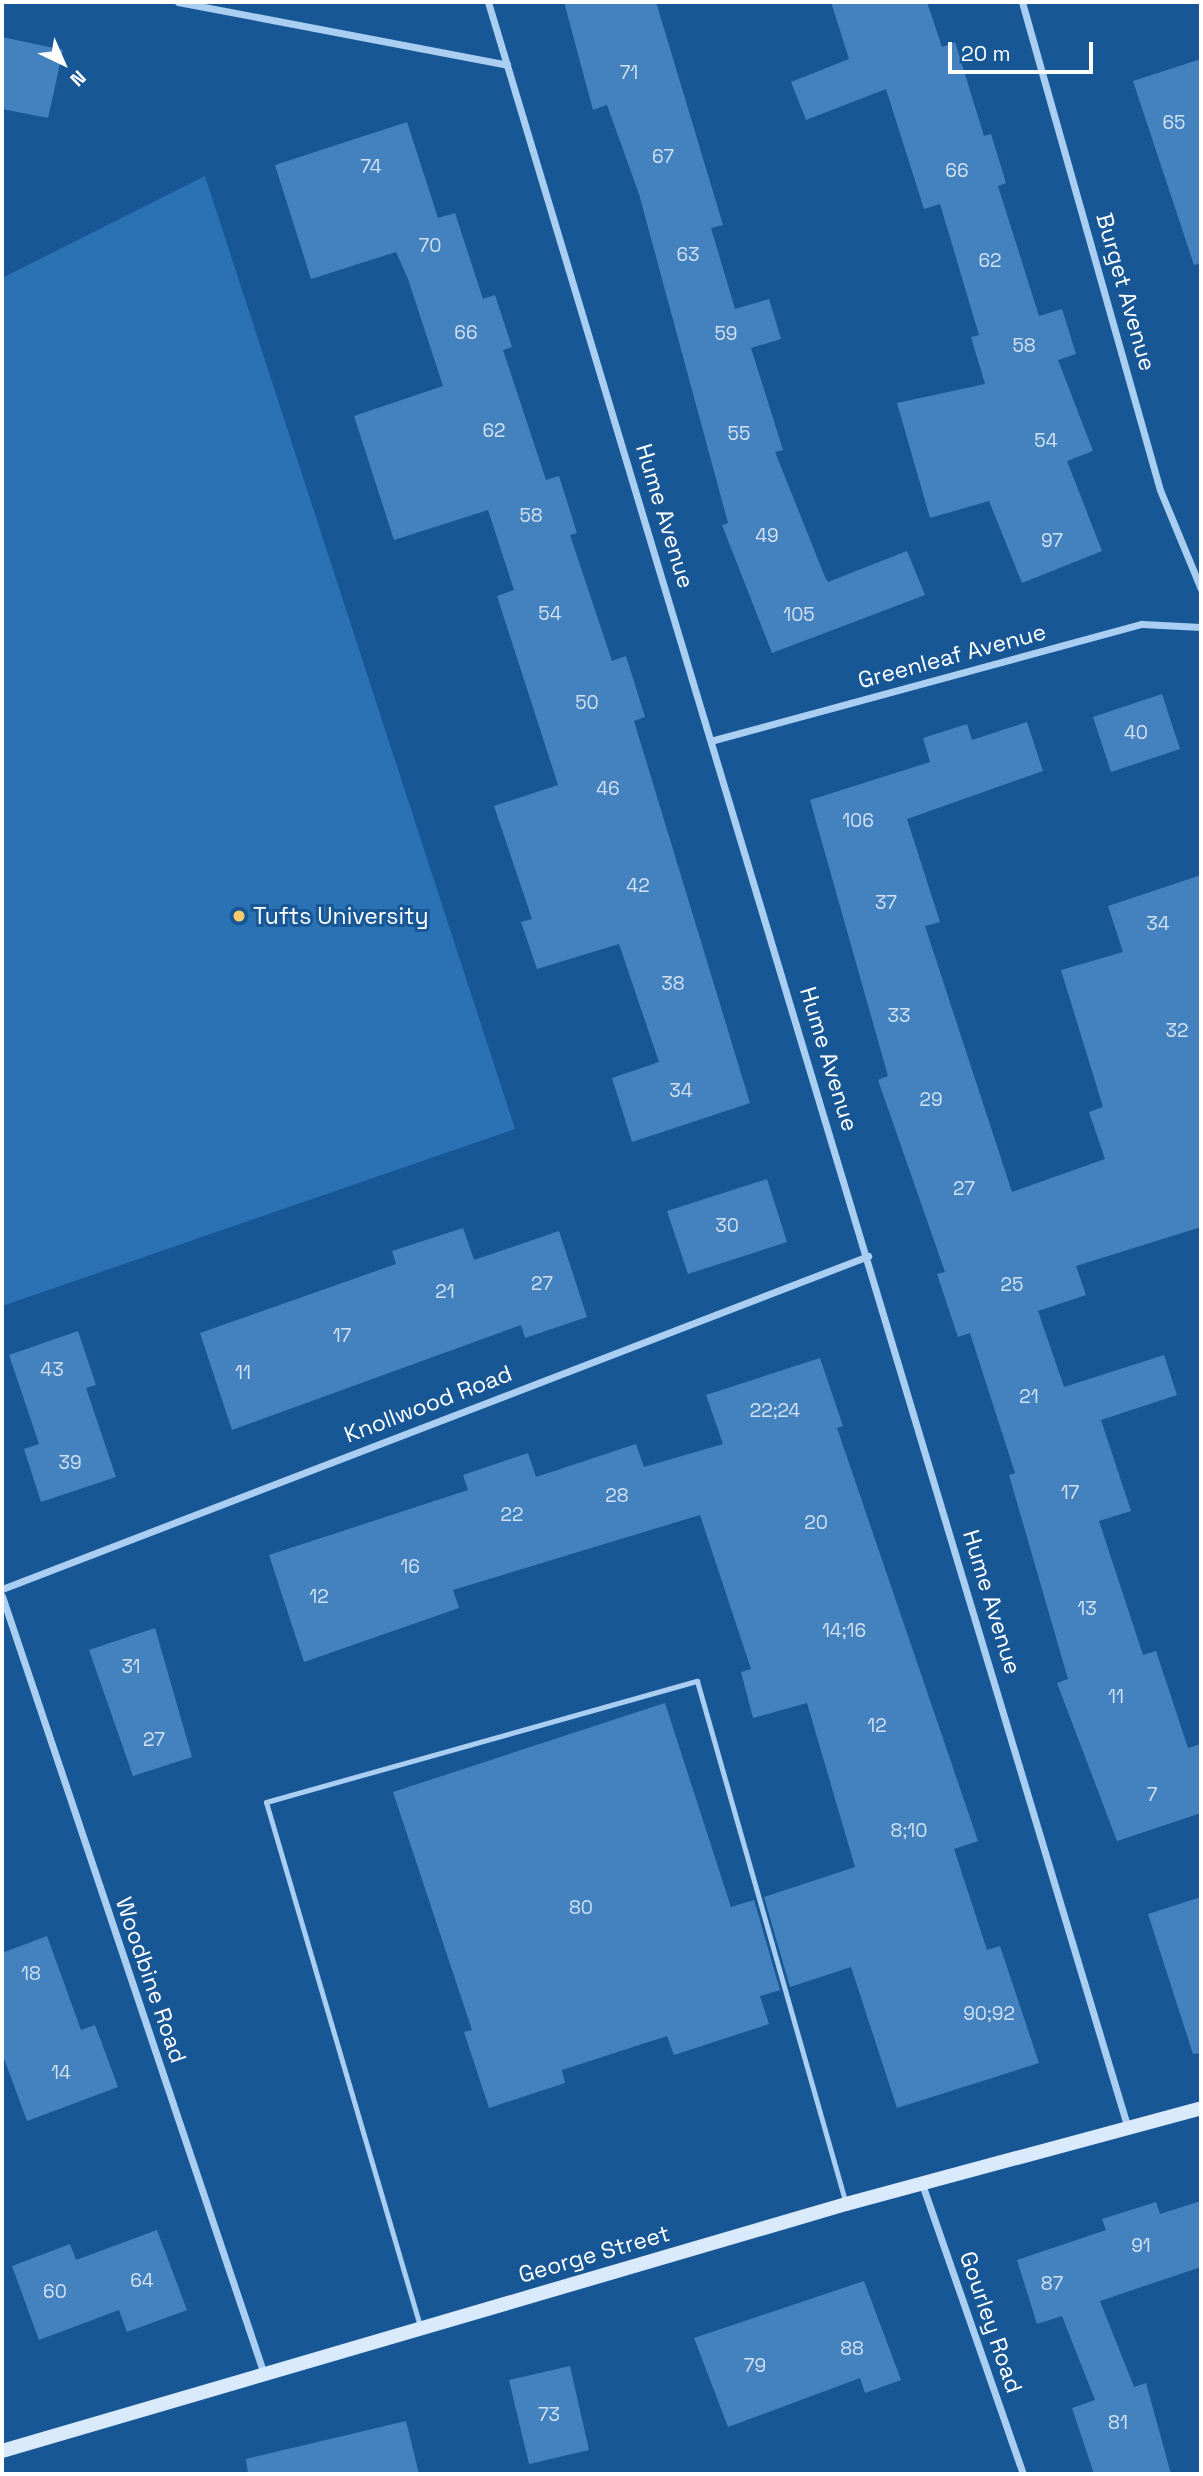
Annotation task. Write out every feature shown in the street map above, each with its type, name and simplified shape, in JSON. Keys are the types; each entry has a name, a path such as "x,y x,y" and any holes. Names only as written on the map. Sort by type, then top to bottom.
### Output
{"street":[{"path":"178,2 507,65"},
{"name":"Hume Avenue","path":"488,2 714,740 1128,2129"},
{"name":"Burget Avenue","path":"1022,2 1160,490 1201,589"},
{"name":"Greenleaf Avenue","path":"714,740 1142,624 1201,627"},
{"name":"Knollwood Road","path":"2,1589 868,1256"},
{"name":"Woodbine Road","path":"2,1596 264,2375"},
{"name":"George Street","path":"2,2451 846,2204 1201,2108"},
{"name":"Gourley Road","path":"922,2183 1023,2474"}],"lane":[{"path":"421,2329 267,1802 697,1681 846,2204"}],"shaded area":[{"name":"Tufts University","path":"205,176 515,1129 2,1306 2,278"}],"building":[{"path":"564,2 656,2 723,225 711,228 735,309 769,299 781,339 751,348 783,450 775,452 825,577 828,582 907,551 925,595 772,653 722,525 728,523 639,194 607,105 593,110"},
{"path":"831,2 927,2 942,47 955,42 984,136 991,134 1006,183 998,186 1039,316 1062,309 1076,354 1058,360 1093,451 1067,461 1102,551 1022,583 989,501 930,518 897,403 985,384 971,337 979,335 940,204 924,209 886,89 806,120 791,82 849,59"},
{"path":"2,37 63,50 48,118 2,109"},
{"path":"1201,59 1201,263 1194,265 1133,81"},
{"path":"407,122 438,218 455,213 483,299 495,295 512,347 503,350 546,480 559,476 577,533 570,535 612,661 626,656 645,717 634,721 750,1103 632,1142 612,1078 659,1062 619,944 537,969 521,922 532,919 494,806 558,785 497,596 514,590 488,510 394,540 354,416 443,386 408,279 396,252 311,279 275,165"},
{"path":"1162,694 1180,749 1111,772 1093,717"},
{"path":"1027,722 1043,771 907,819 940,922 925,926 1012,1192 1105,1159 1089,1112 1103,1107 1061,970 1123,952 1108,906 1201,875 1201,1227 1076,1266 1086,1295 1038,1311 1064,1387 1164,1355 1177,1395 1101,1420 1131,1511 1099,1521 1143,1655 1156,1651 1188,1748 1201,1744 1201,1813 1117,1841 1057,1683 1068,1679 1009,1475 1015,1473 970,1333 958,1337 937,1274 945,1272 878,1080 888,1076 810,800 930,762 923,738 967,724 972,740"},
{"path":"767,1179 787,1242 688,1274 667,1211"},
{"path":"463,1228 474,1260 559,1231 587,1317 525,1338 521,1325 232,1430 200,1333 396,1264 392,1251"},
{"path":"78,1331 96,1385 86,1388 116,1477 41,1502 24,1449 39,1444 9,1355"},
{"path":"820,1358 843,1426 837,1428 978,1841 954,1849 987,1950 1000,1946 1039,2063 897,2108 851,1967 790,1987 764,1897 855,1867 807,1703 753,1718 741,1672 751,1669 700,1515 453,1590 459,1608 304,1662 269,1555 468,1490 463,1475 528,1453 536,1477 636,1444 644,1467 723,1444 706,1395"},
{"path":"155,1628 192,1757 133,1776 89,1650"},
{"path":"665,1703 731,1907 754,1900 780,1990 760,1996 769,2024 674,2055 667,2036 562,2070 565,2083 489,2108 464,2032 472,2030 393,1792"},
{"path":"1201,1897 1201,2053 1193,2054 1148,1914"},
{"path":"47,1936 81,2030 95,2025 118,2087 27,2121 2,2053 2,1953"},
{"path":"1201,2201 1201,2267 1100,2301 1134,2387 1146,2383 1171,2474 1094,2474 1072,2408 1095,2400 1062,2316 1037,2324 1017,2260 1106,2230 1102,2219 1156,2202 1160,2214"},
{"path":"157,2230 187,2310 127,2332 119,2310 39,2340 12,2266 70,2244 76,2260"},
{"path":"864,2281 901,2380 865,2393 860,2378 728,2427 694,2338"},
{"path":"570,2366 589,2450 529,2464 509,2380"},
{"path":"406,2421 419,2474 248,2474 246,2459"}],"place":[{"name":"Tufts University","path":"239,916"}]}
